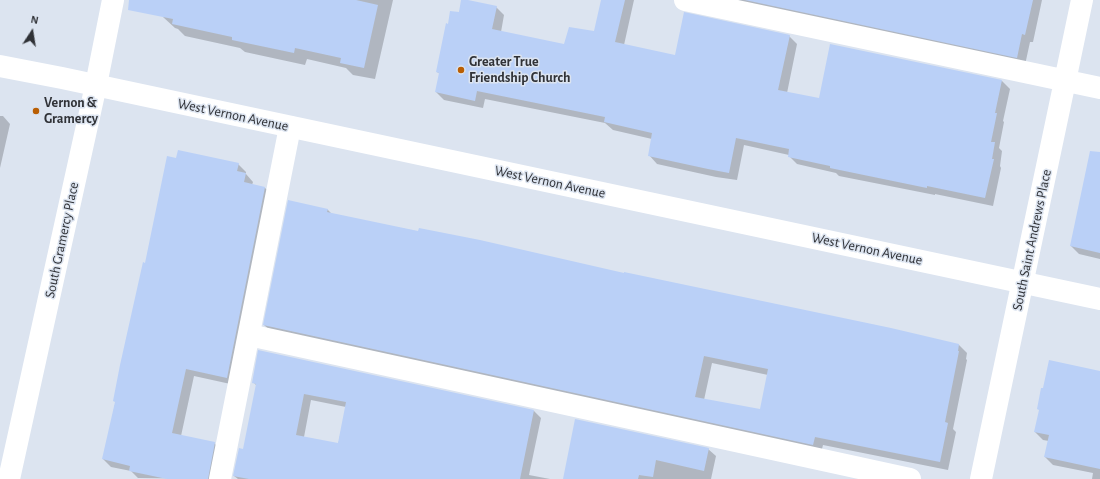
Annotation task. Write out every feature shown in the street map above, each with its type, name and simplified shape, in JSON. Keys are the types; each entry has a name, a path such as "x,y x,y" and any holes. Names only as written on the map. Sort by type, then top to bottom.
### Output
{"main road":[{"name":"South Gramercy Place","path":"10,479 96,86 113,0"},
{"path":"685,0 1100,88"},
{"name":"South Saint Andrews Place","path":"981,479 1082,0"},
{"name":"West Vernon Avenue","path":"0,66 1100,299"},
{"path":"220,479 290,127"},
{"path":"249,335 910,479"}],"building":[{"path":"129,0 356,0 378,5 364,68 340,63 341,58 295,48 294,53 232,40 232,37 172,24 173,19 128,10"},
{"path":"461,0 497,6 492,29 564,44 569,27 594,31 601,0 625,0 615,42 675,55 684,12 790,35 778,90 819,98 830,44 1002,80 991,142 995,142 992,159 994,159 985,198 927,186 927,188 830,168 830,166 788,157 789,149 736,138 729,173 708,169 648,156 652,133 604,122 605,117 477,91 475,101 435,92 439,73 436,72 446,23 448,24 450,11 459,12"},
{"path":"745,0 1033,0 1025,35 1022,34 1017,58"},
{"path":"178,150 239,163 237,171 246,173 244,182 265,187 227,378 186,369 172,433 215,442 208,479 167,479 129,471 130,466 102,459 115,402 113,401 120,365 143,262 145,263 167,156 176,158"},
{"path":"1090,151 1100,152 1100,253 1070,246"},
{"path":"288,200 328,209 327,212 418,231 419,228 480,240 624,273 891,328 959,344 959,351 945,422 948,423 940,462 815,437 813,445 263,325","holes":["704,356 768,369 760,409 695,397"]},
{"path":"258,350 534,410 520,479 249,479 233,476 239,448 243,449 256,384 252,383","holes":["304,394 346,402 338,443 296,435"]},
{"path":"1049,360 1100,371 1100,469 1044,457 1049,435 1034,432 1039,410 1037,409 1041,388 1043,388"},
{"path":"575,419 709,448 704,471 656,460 653,477 639,475 638,479 563,479"}],"place":[{"name":"Greater True Friendship Church","path":"461,70"},
{"name":"Vernon & Gramercy","path":"36,111"}]}
